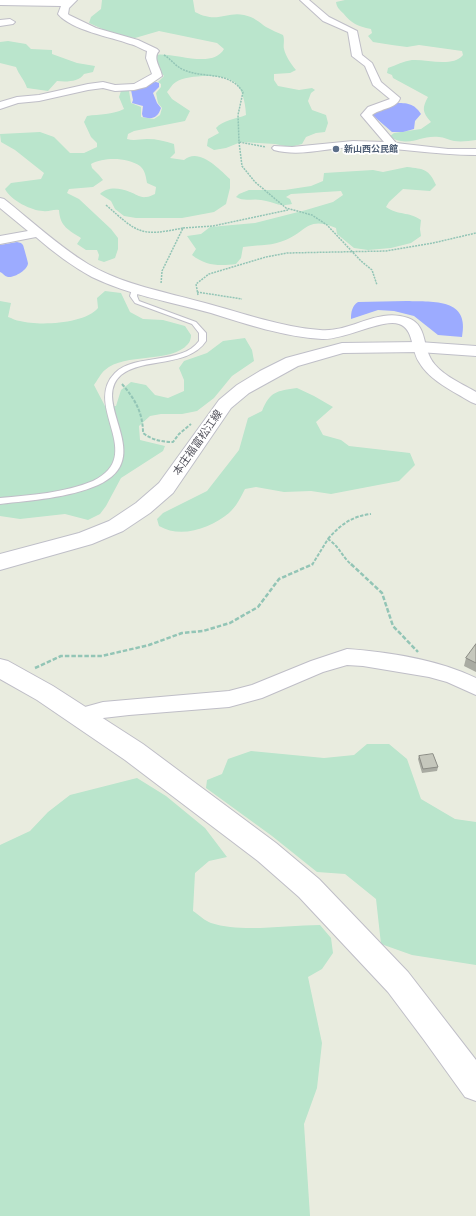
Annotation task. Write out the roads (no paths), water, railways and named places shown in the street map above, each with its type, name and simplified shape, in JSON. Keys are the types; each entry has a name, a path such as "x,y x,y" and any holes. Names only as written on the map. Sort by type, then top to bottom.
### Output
{"main road":[{"name":"本庄福富松江線","path":"0,562 85,539 116,526 142,508 166,488 225,404 243,389 292,362 342,348 419,347 476,351"},
{"path":"10,674 45,693 134,752 216,812 267,852 309,888 398,982 435,1029 476,1086"}],"street":[{"path":"304,0 326,19 352,31 357,56 369,65 377,83 395,98 392,103 371,110 366,115 393,146"},
{"path":"0,2 70,2"},
{"path":"0,106 17,100 39,98 70,90 103,85 115,88 134,87 142,85 157,76 151,58 153,51 135,42 93,30 66,17 63,12 70,2"},
{"path":"278,148 292,150 353,144 393,146 448,152 476,152"},
{"path":"0,202 84,268 134,289 198,299 280,328 317,335 334,335 383,319 403,321 411,325 417,332 419,347 425,362 440,375 476,399"},
{"path":"0,240 38,233"},
{"path":"81,716 103,710 129,707 229,699 255,692 318,666 347,657 363,658 429,669 452,675 476,687"}],"lane":[{"path":"0,501 41,496 91,484 104,478 119,462 120,451 108,391 110,383 114,377 128,368 186,354 194,350 203,338 204,333 194,323 137,302 132,295 134,289"}],"water":[{"path":"156,82 159,83 159,87 153,93 161,108 155,117 143,117 143,106 132,103 133,100 131,90"},
{"path":"395,103 410,104 421,114 415,121 414,129 403,132 392,132 370,113"},
{"path":"17,242 23,245 28,262 27,266 20,273 8,277 0,272 0,245"},
{"path":"407,301 438,303 448,305 455,309 461,315 463,324 462,337 438,335 414,316 394,311 378,310 351,319 352,309 358,302"}],"place":[{"name":"新山西公民館","path":"336,149"}]}
